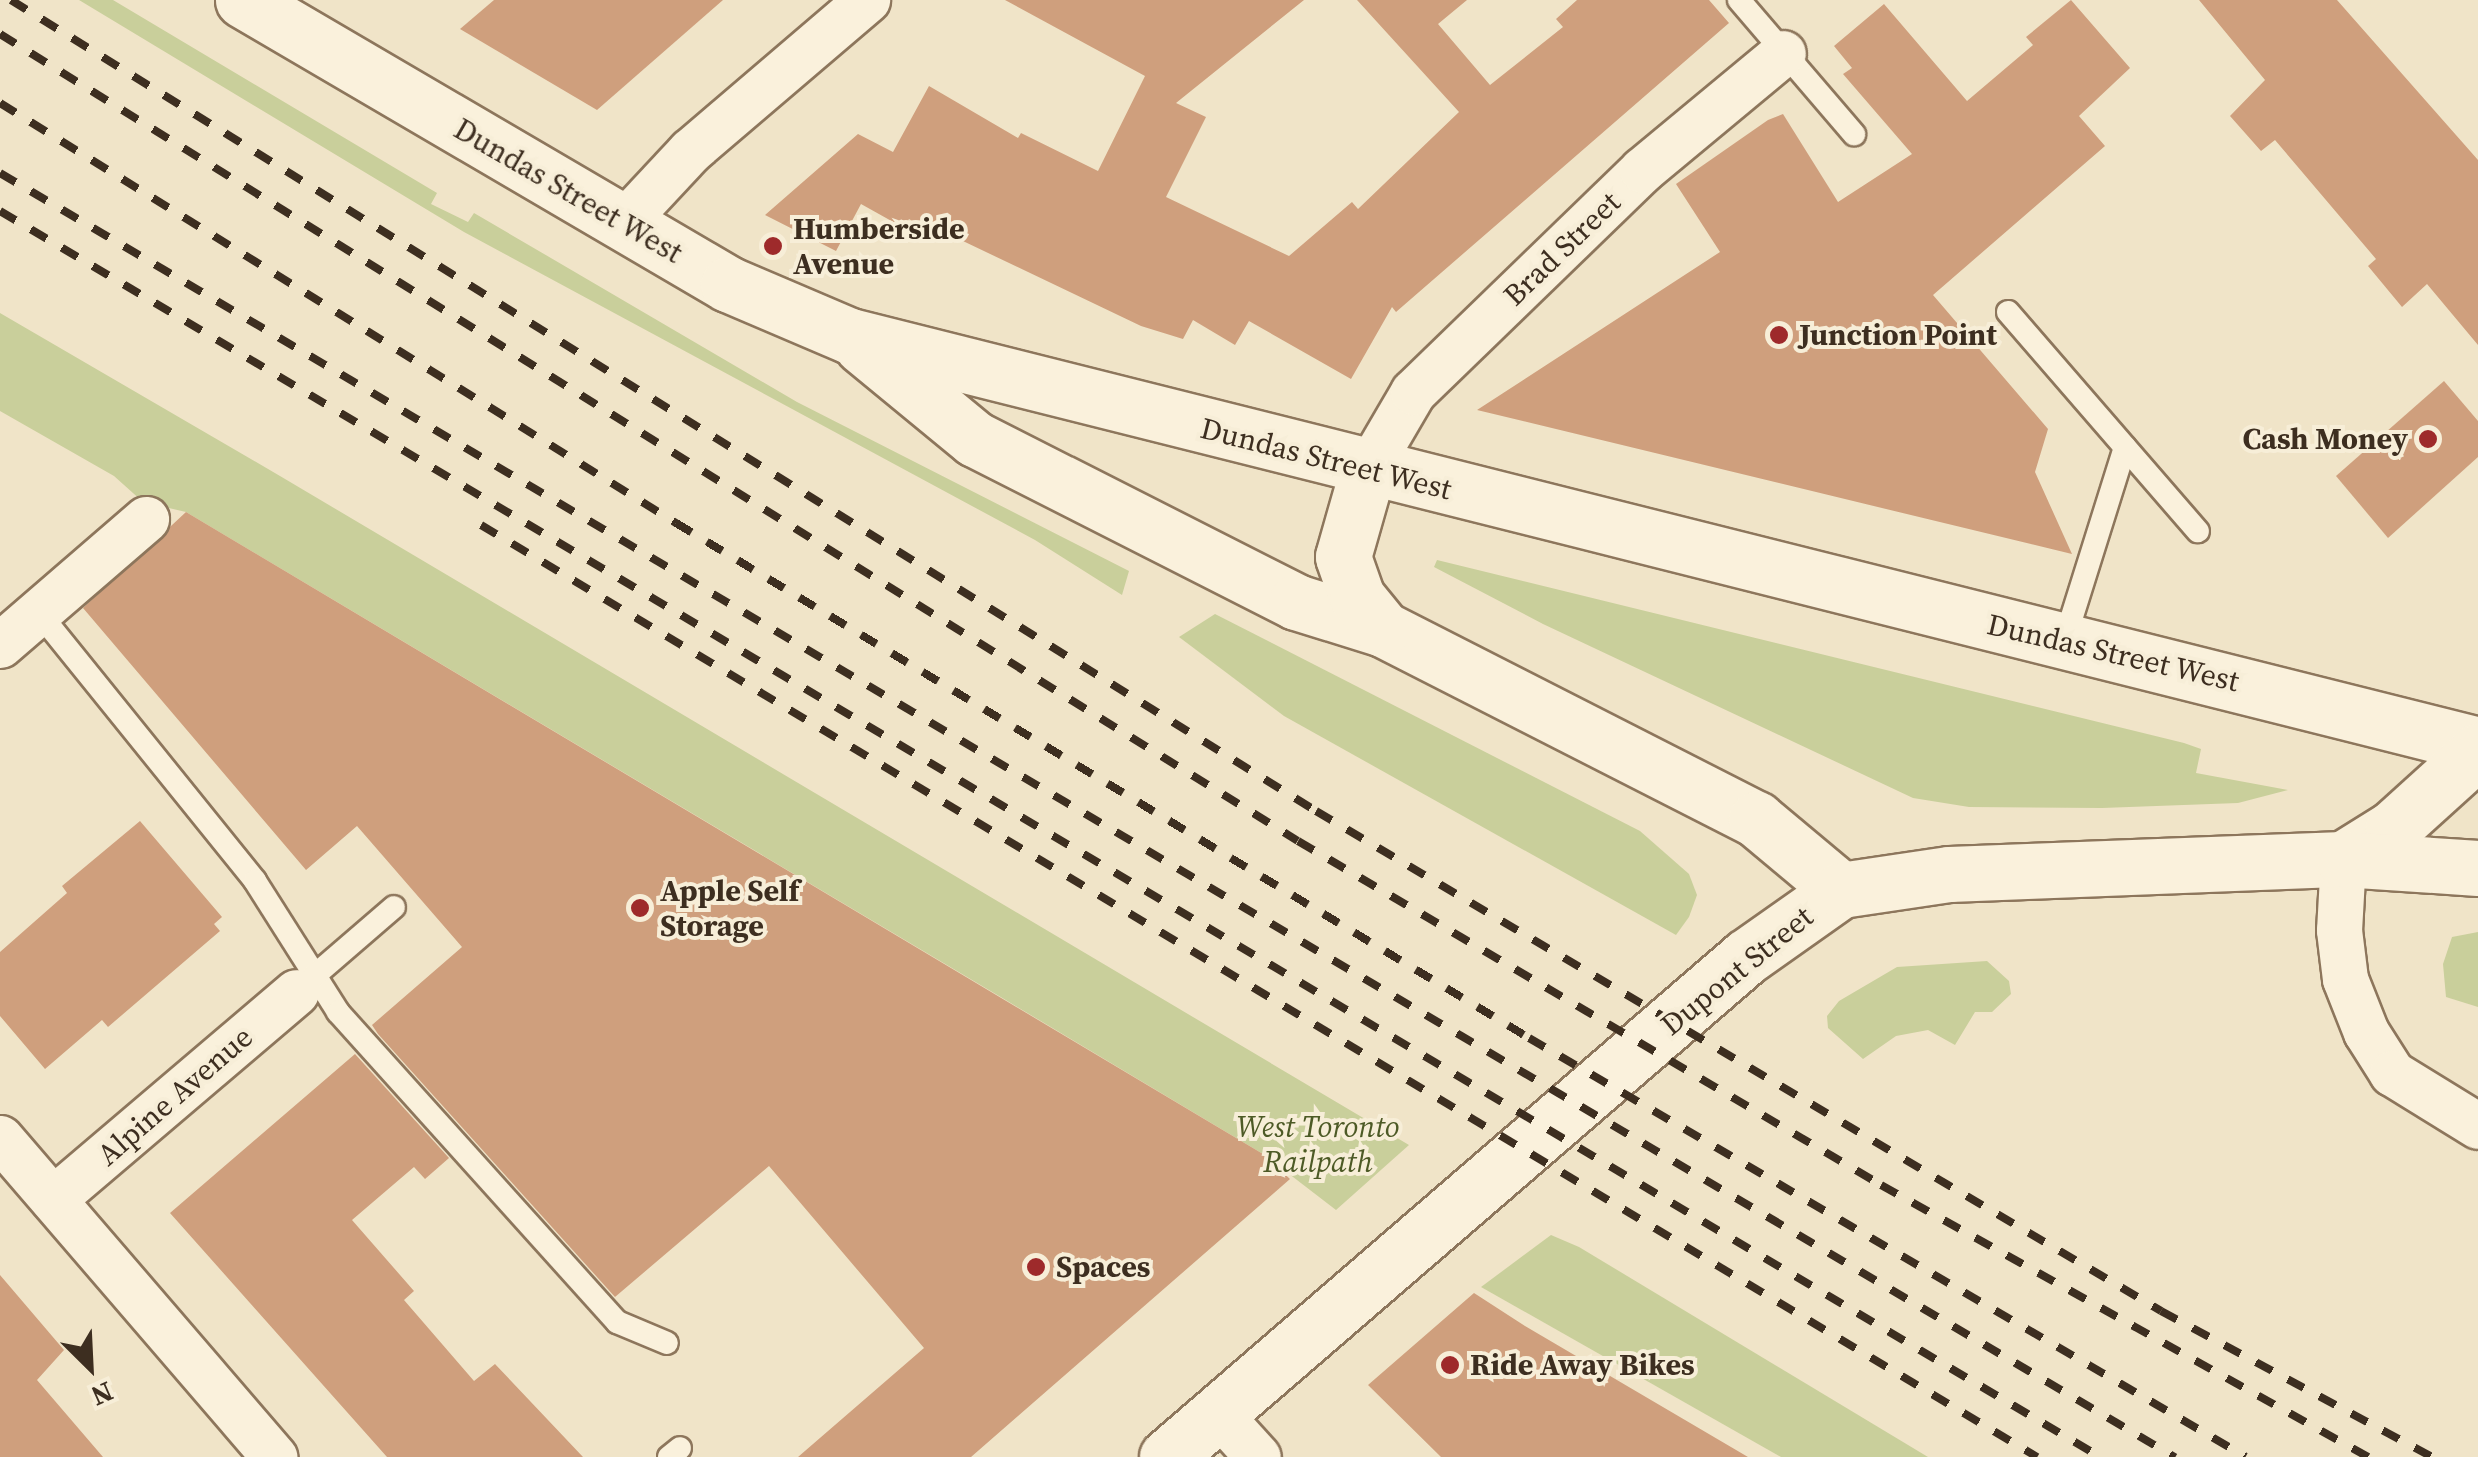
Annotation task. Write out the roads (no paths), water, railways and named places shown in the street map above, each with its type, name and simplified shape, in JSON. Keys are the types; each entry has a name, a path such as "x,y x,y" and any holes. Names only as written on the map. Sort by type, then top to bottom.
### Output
{"main road":[{"name":"Dundas Street West","path":"243,0 728,284 850,336 2478,748"},
{"path":"850,336 975,439 1296,602 1382,629 1756,819 1840,890"},
{"path":"1368,469 1343,558 1357,598 1382,629"},
{"name":"Dupont Street","path":"1167,1457 1746,957 1840,890 1949,874 2343,859 2393,828 2478,748"},
{"path":"2343,859 2478,868"}],"street":[{"path":"622,224 690,152 867,0"},
{"name":"Brad Street","path":"1368,469 1412,392 1642,170 1784,53"},
{"path":"0,644 146,520"},
{"path":"2343,859 2343,963 2366,1032 2392,1073 2478,1126"},
{"name":"Alpine Avenue","path":"53,1199 306,983"},
{"path":"0,1138 274,1457"},
{"path":"1218,1413 1258,1457"}],"lane":[{"path":"1740,0 1854,134"},
{"path":"2008,312 2198,531"},
{"path":"2064,642 2125,447"},
{"path":"39,612 255,880 306,983 338,1012 617,1322 666,1342"},
{"path":"306,983 394,907"}],"railway":[{"path":"11,0 1316,811 2161,1311 2432,1457"},
{"path":"0,34 1298,841 1881,1185 2368,1457"},
{"path":"0,103 676,523 1529,1038 2246,1457"},
{"path":"0,173 2175,1457"},
{"path":"0,211 2100,1457"},
{"path":"481,525 2037,1457"}],"place":[{"name":"Humberside Avenue","path":"773,246"},
{"name":"Junction Point","path":"1779,335"},
{"name":"Cash Money","path":"2428,439"},
{"name":"Apple Self Storage","path":"640,908"},
{"name":"Spaces","path":"1036,1267"},
{"name":"Ride Away Bikes","path":"1450,1365"}],"park label":[{"name":"West Toronto Railpath","path":"1318,1144"}]}
